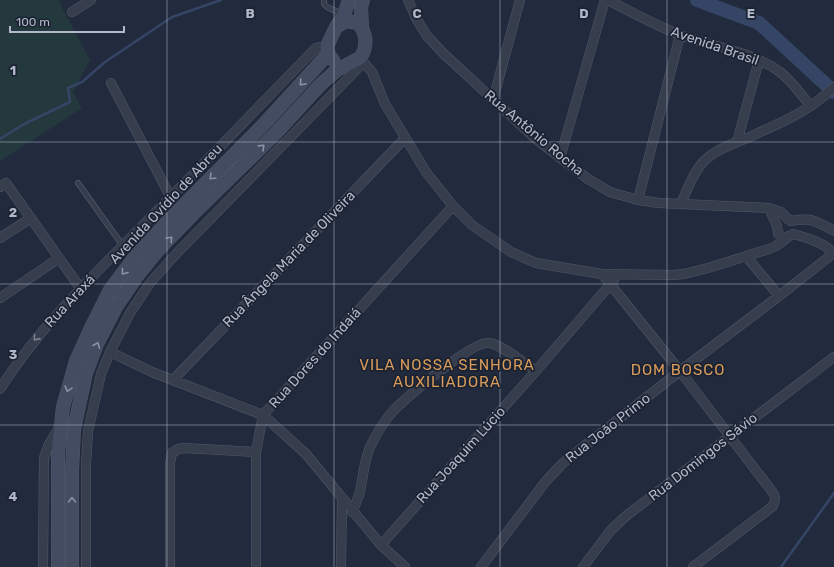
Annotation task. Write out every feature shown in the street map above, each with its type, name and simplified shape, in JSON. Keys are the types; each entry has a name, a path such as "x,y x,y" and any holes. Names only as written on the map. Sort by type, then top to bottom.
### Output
{"main road":[{"path":"350,0 344,14 324,49 335,62 347,64 362,60 366,44 362,27 361,7 363,0"},
{"path":"336,27 346,21 358,23 362,27"},
{"name":"Avenida Ovídio de Abreu","path":"58,567 58,461 63,407 76,361 110,290 134,258 169,220 265,123 320,64 324,49"},
{"name":"Avenida Ovídio de Abreu","path":"72,567 72,472 74,429 86,373 97,344 116,307 137,276 159,249 275,134 321,84 337,70 347,64"},
{"path":"58,520 72,521"}],"street":[{"path":"72,12 91,0"},
{"name":"Rua Antônio Rocha","path":"408,0 417,20 427,36 444,54 536,139 588,179 610,192 638,200 681,204 769,208"},
{"path":"493,100 520,0"},
{"path":"560,158 607,0"},
{"name":"Avenida Brasil","path":"607,0 680,35 759,60 780,72 811,106"},
{"path":"638,200 680,35"},
{"name":"Rua Araxá","path":"0,389 16,364 39,335 81,290 171,198 324,49"},
{"path":"86,567 86,464 88,431 101,374 110,352 130,313 155,278 177,252 362,60 372,72 385,104 394,121 426,172 454,206 472,225 492,240 511,252 536,263 602,274 684,274 708,268 776,246 790,236 795,227 790,220 781,212 769,208"},
{"path":"737,142 759,60"},
{"path":"111,83 171,198"},
{"path":"681,204 696,170 705,160 716,152 783,122 811,106 834,87"},
{"name":"Rua Ângela Maria de Oliveira","path":"173,380 405,138"},
{"path":"0,187 6,184 81,290"},
{"name":"Rua Dores do Indaiá","path":"256,567 256,452 263,415 454,206"},
{"path":"769,208 777,226 778,234 782,237 790,236 815,240 834,253"},
{"path":"0,238 31,218"},
{"path":"777,226 783,220 809,218 834,231"},
{"name":"Rua João Primo","path":"481,567 546,481 563,462 834,253"},
{"path":"746,256 779,296"},
{"path":"0,298 59,258"},
{"path":"602,274 680,371 774,494 775,502 772,506 694,567"},
{"name":"Rua Joaquim Lúcio","path":"381,545 536,371 619,274"},
{"path":"352,512 360,493 370,448 379,430 393,412 416,391 465,352 483,343 489,342 504,349 536,371"},
{"path":"110,352 152,372 263,415 306,454 352,512 381,545 405,567"},
{"name":"Rua Domingos Sávio","path":"583,567 611,530 626,516 834,357"},
{"path":"43,567 44,458 49,444 60,428"},
{"path":"74,429 88,431"},
{"path":"170,567 170,464 172,452 184,448 256,452"},
{"path":"341,567 342,498"}],"lane":[{"path":"324,0 324,4 327,7 344,14"},
{"path":"78,183 123,246"}],"green space":[{"path":"0,0 61,0 59,2 90,60 73,92 82,108 0,161"}],"waterway":[{"path":"0,139 24,124 70,102 68,88 82,82 105,62 172,17 221,0"},
{"path":"697,0 759,23 834,92"},
{"path":"781,567 834,493"}],"district":[{"name":"DOM BOSCO","path":"678,370"},
{"name":"VILA NOSSA SENHORA AUXILIADORA","path":"447,374"}]}
